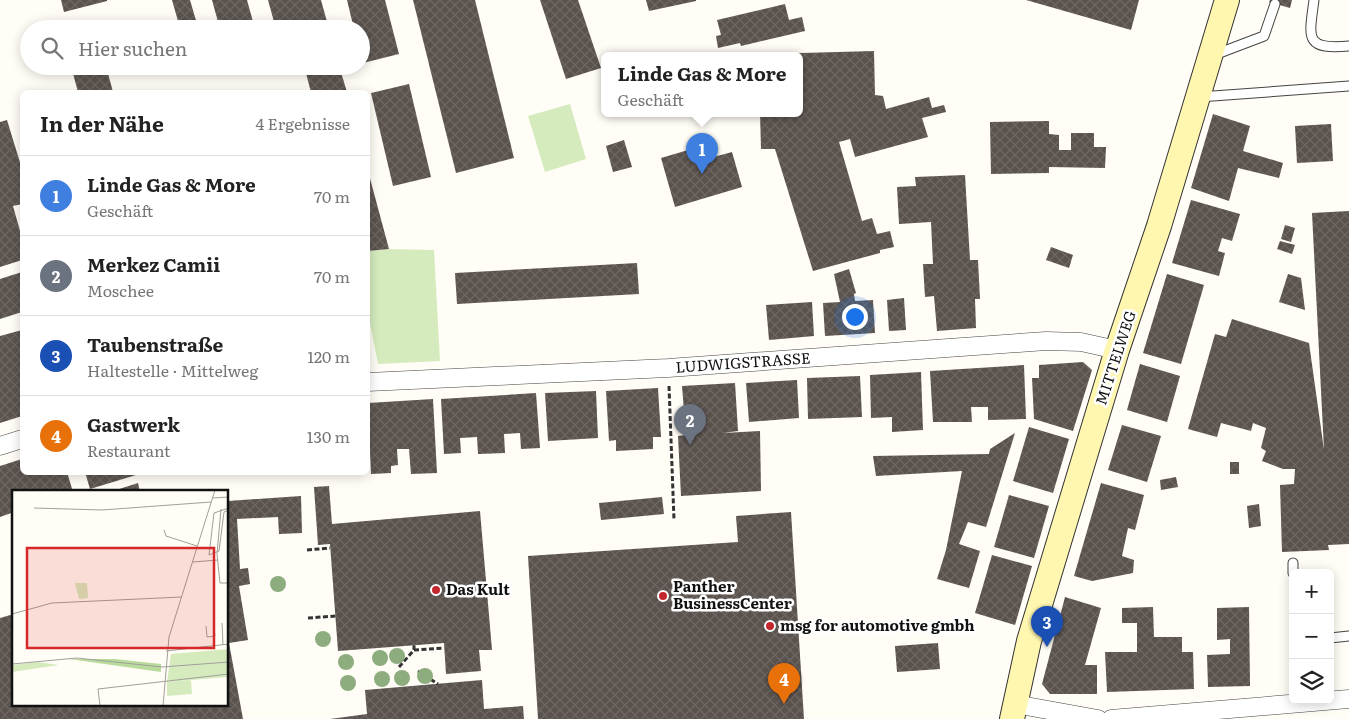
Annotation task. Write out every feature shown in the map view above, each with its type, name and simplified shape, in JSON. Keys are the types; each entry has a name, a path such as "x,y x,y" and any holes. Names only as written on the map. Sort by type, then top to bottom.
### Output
{"street":[{"name":"MITTELWEG","path":"1014,712 1029,641 1117,350 1159,226 1212,56 1227,0"},
{"name":"LUDWIGSTRASSE","path":"370,382 668,368 1046,341 1081,342 1117,350"},
{"path":"0,446 20,440"},
{"path":"1334,700 1349,699"},
{"path":"1110,719 1289,702"},
{"path":"1014,712 1098,719"}],"lane":[{"path":"1314,0 1311,28 1312,38 1317,45 1327,48 1349,46"},
{"path":"1212,56 1264,36 1274,4"},
{"path":"1199,97 1349,86"},
{"path":"1334,638 1349,636"}],"path":[{"path":"669,390 674,520"},
{"path":"307,550 330,548"},
{"path":"308,618 336,616"},
{"path":"399,667 414,650 414,645"},
{"path":"414,650 444,648"},
{"path":"418,671 438,684"}],"green space":[{"path":"570,104 586,159 545,172 528,116"},
{"path":"389,249 434,250 440,361 378,364 370,323 370,251"}],"building":[{"path":"61,0 107,0 107,1 64,12"},
{"path":"172,0 190,0 196,20 178,20"},
{"path":"212,0 247,0 253,20 218,20"},
{"path":"268,0 321,0 327,20 274,20"},
{"path":"347,0 385,0 399,54 370,61 370,20 352,20"},
{"path":"413,0 475,0 514,158 456,173"},
{"path":"540,0 578,0 601,68 566,79"},
{"path":"646,0 696,0 696,1 649,11"},
{"path":"1026,0 1139,0 1131,30"},
{"path":"1270,0 1292,0 1290,8 1269,2"},
{"path":"785,4 789,20 802,17 805,31 741,46 740,43 718,48 716,36 721,35 717,20"},
{"path":"874,51 875,95 883,96 886,109 929,97 932,108 944,105 946,112 922,118 928,137 855,157 850,139 839,142 862,221 872,218 877,234 890,231 894,247 880,250 880,253 813,271 775,149 761,149 760,117 803,117 803,53"},
{"path":"73,75 108,75 112,90 77,90"},
{"path":"306,75 342,75 346,90 310,90"},
{"path":"409,84 431,177 393,186 371,93"},
{"path":"1213,114 1250,126 1243,151 1283,163 1279,178 1238,168 1229,201 1191,188"},
{"path":"7,120 20,162 20,204 13,206 20,231 20,261 0,267 0,122"},
{"path":"1049,121 1049,134 1059,135 1059,150 1071,150 1071,133 1094,133 1094,147 1106,147 1105,168 1049,167 1049,173 991,174 990,122"},
{"path":"1331,124 1333,161 1297,163 1295,126"},
{"path":"624,140 632,167 613,172 606,146"},
{"path":"695,148 699,161 732,152 742,187 675,207 661,158"},
{"path":"965,175 970,260 978,260 980,299 975,299 976,328 937,331 934,296 925,297 923,264 933,264 931,222 899,224 897,187 916,186 915,177"},
{"path":"370,178 389,249 370,251"},
{"path":"1191,200 1240,214 1232,241 1222,238 1218,251 1225,253 1219,276 1172,263"},
{"path":"1349,211 1349,544 1328,545 1329,550 1282,552 1280,485 1294,484 1295,469 1283,469 1262,461 1266,451 1261,448 1266,428 1253,423 1251,431 1221,423 1217,437 1188,429 1215,334 1226,337 1232,319 1309,343 1324,450 1312,213"},
{"path":"1285,225 1295,228 1291,242 1281,239"},
{"path":"1280,241 1295,245 1292,254 1277,249"},
{"path":"1051,247 1073,255 1069,268 1046,260"},
{"path":"637,263 639,294 457,304 455,273"},
{"path":"849,269 856,293 854,294 855,301 873,300 875,333 825,336 823,303 840,302 834,274"},
{"path":"20,273 20,313 0,319 0,279"},
{"path":"1167,274 1204,285 1181,364 1143,353"},
{"path":"1288,274 1301,278 1305,310 1279,302"},
{"path":"904,298 906,330 889,331 887,300"},
{"path":"812,302 814,336 769,340 766,305"},
{"path":"20,331 20,417 0,423 0,336"},
{"path":"1083,362 1092,370 1073,431 1034,419 1032,378 1039,378 1039,365"},
{"path":"1140,364 1180,376 1167,422 1127,410"},
{"path":"1024,365 1026,419 988,420 988,407 971,407 972,422 933,422 930,371"},
{"path":"921,372 923,430 892,432 892,417 871,418 870,375"},
{"path":"860,376 862,417 808,419 807,378"},
{"path":"797,380 799,418 749,422 746,383"},
{"path":"735,383 738,431 723,433 760,431 761,491 681,496 678,436 686,435 682,386"},
{"path":"658,388 661,437 653,437 653,449 616,451 616,440 609,441 606,391"},
{"path":"596,391 598,438 548,441 545,393"},
{"path":"536,393 540,448 521,449 520,433 504,434 505,453 478,454 477,437 460,438 461,453 444,454 441,399"},
{"path":"433,399 437,473 411,474 409,449 397,449 398,465 391,466 391,473 371,474 370,403"},
{"path":"1122,425 1161,436 1147,482 1108,470"},
{"path":"1029,427 1069,439 1053,493 1013,481"},
{"path":"1015,433 986,527 968,522 959,544 980,551 969,588 937,579 946,550 962,471 876,476 873,456 989,454 990,449"},
{"path":"20,460 20,475 68,475 72,490 12,490 12,513 0,517 0,466"},
{"path":"1230,462 1239,462 1239,474 1230,474"},
{"path":"86,475 136,475 90,489"},
{"path":"1176,477 1178,487 1161,490 1160,480"},
{"path":"138,483 140,490 116,490"},
{"path":"1101,483 1144,495 1135,530 1128,528 1122,556 1134,560 1133,573 1092,581 1074,576"},
{"path":"329,486 332,524 480,511 492,650 479,650 481,671 446,674 444,643 338,651 330,544 318,545 314,487"},
{"path":"1009,495 1049,506 1034,558 994,547"},
{"path":"301,496 302,533 279,534 278,517 237,519 240,569 248,568 250,584 239,586 248,640 229,643 229,501"},
{"path":"662,497 664,514 601,520 599,503"},
{"path":"1259,504 1261,526 1249,528 1247,506"},
{"name":"Panther BusinessCenter","path":"791,512 804,719 538,719 528,556 738,542 736,516"},
{"path":"992,555 1032,566 1015,625 975,613"},
{"path":"1065,597 1101,608 1085,665 1097,665 1097,694 1050,694 1042,684"},
{"path":"1153,607 1154,637 1182,637 1182,652 1193,652 1194,689 1107,692 1105,652 1137,652 1137,623 1122,623 1122,608"},
{"path":"1249,607 1250,686 1208,687 1207,655 1230,654 1230,639 1217,640 1217,608"},
{"path":"12,615 12,706 229,706 229,643 243,719 0,719 0,618"},
{"path":"938,643 940,669 897,672 895,646"},
{"path":"482,680 484,709 523,706 524,719 330,719 367,714 365,690"}],"place":[{"name":"Linde Gas & More","path":"702,174"},
{"name":"Merkez Camii","path":"690,445"},
{"name":"Das Kult","path":"436,590"},
{"name":"Panther BusinessCenter","path":"663,596"},
{"name":"msg for automotive gmbh","path":"770,626"},
{"name":"Taubenstraße","path":"1047,647"},
{"name":"Gastwerk","path":"784,704"}]}
